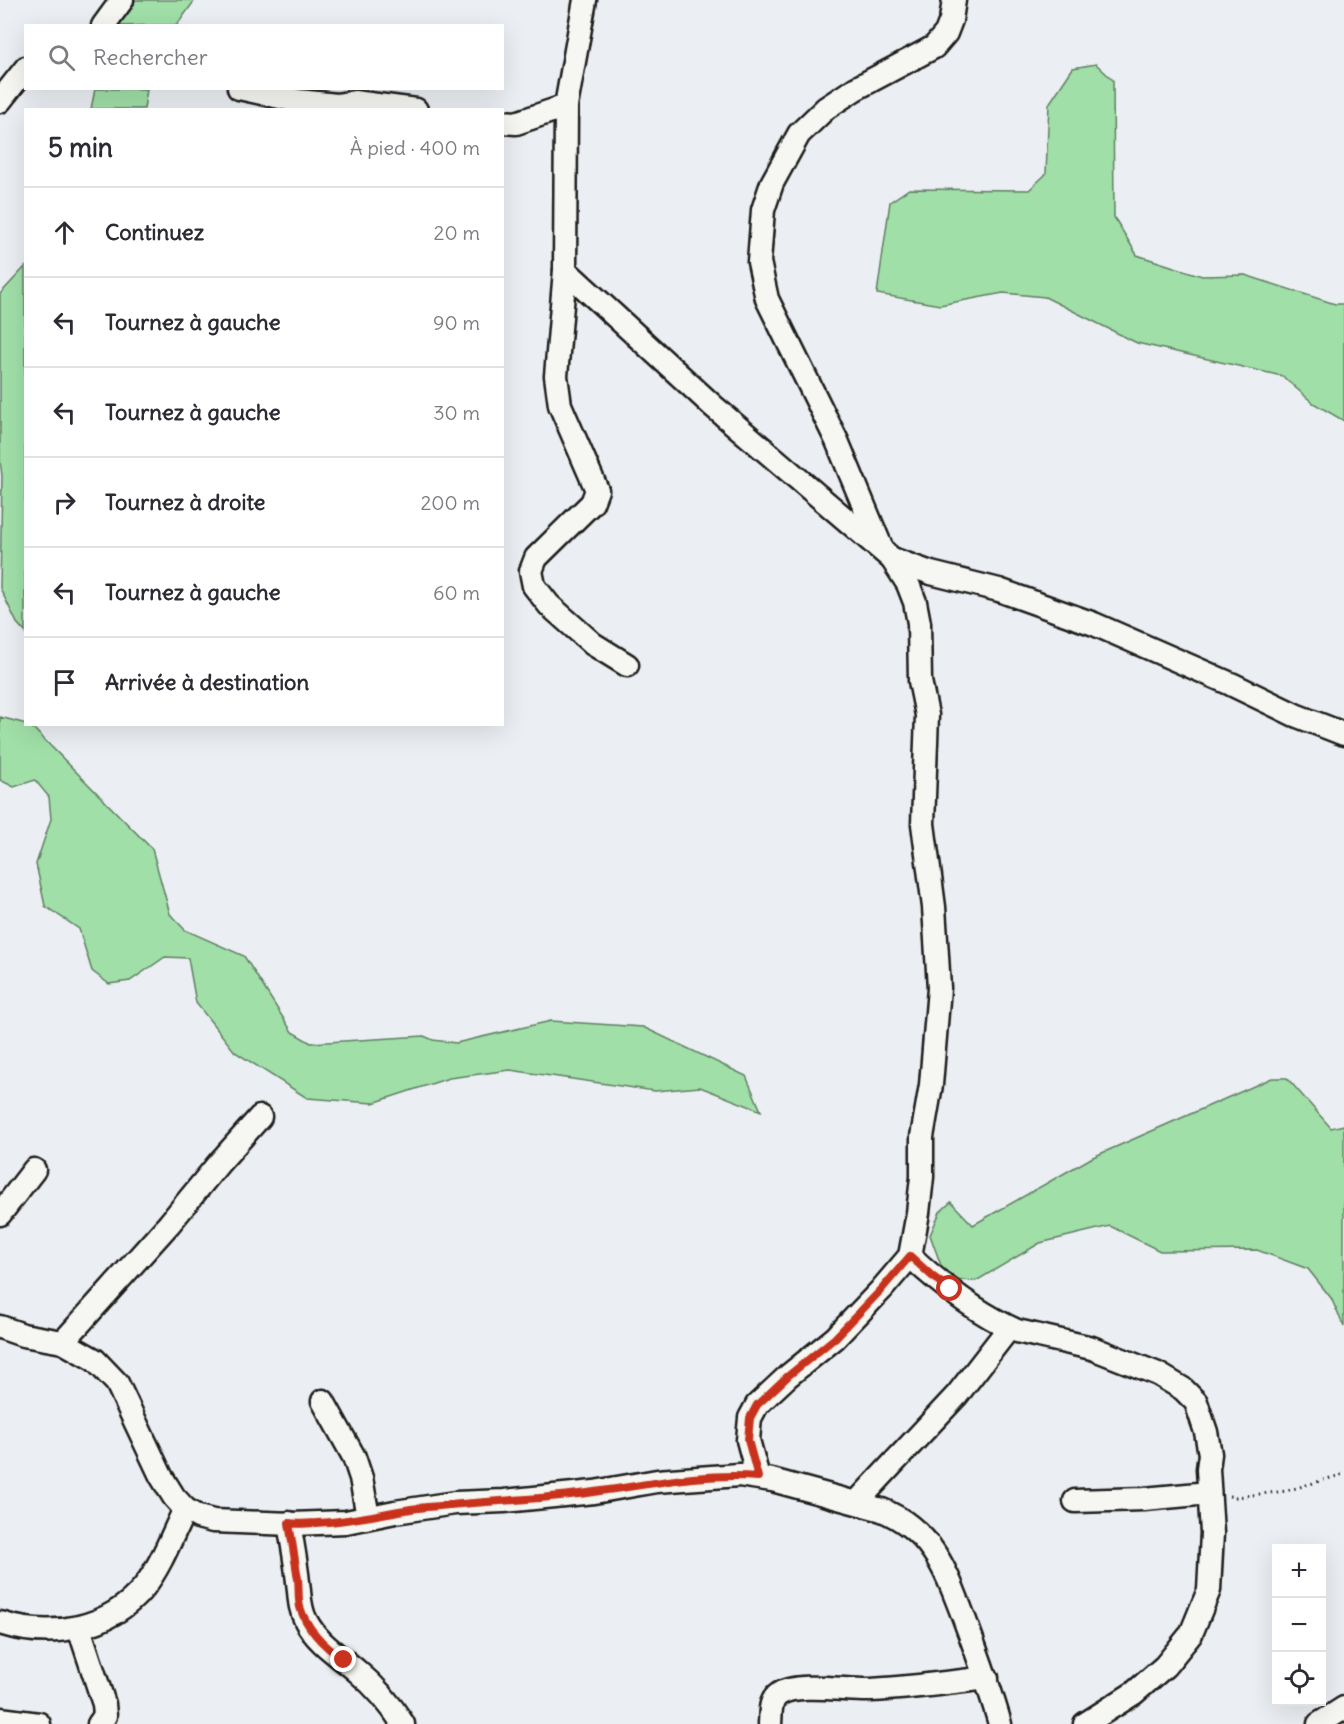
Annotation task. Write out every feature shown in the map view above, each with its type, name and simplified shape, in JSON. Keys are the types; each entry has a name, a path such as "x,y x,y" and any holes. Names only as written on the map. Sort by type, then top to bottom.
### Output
{"street":[{"path":"104,24 122,0"},
{"path":"585,0 566,106 566,270 556,376 560,405 597,490 592,503 536,558 531,571 534,586 549,605 593,644 627,665"},
{"path":"758,1477 748,1440 750,1418 757,1405 835,1338 910,1256 922,1177 922,1137 931,1085 939,988 934,907 922,824 927,715 920,681 919,623 915,602 908,584 887,555 837,441 766,299 759,262 763,210 772,183 799,134 826,108 855,89 934,47 946,33 954,0"},
{"path":"0,101 24,71"},
{"path":"248,90 298,101 337,105 354,102 400,108"},
{"path":"504,122 516,123 566,106"},
{"path":"566,270 713,406 887,555 931,573 999,590 1094,624 1231,684 1295,715 1344,734"},
{"path":"63,1342 169,1224 260,1117"},
{"path":"0,1214 34,1170"},
{"path":"910,1256 970,1305 1010,1328 1092,1348 1121,1358 1158,1374 1183,1389 1196,1402 1206,1432 1210,1454 1208,1469 1212,1533 1209,1590 1191,1634 1165,1666 1134,1693 1085,1724"},
{"path":"0,1327 23,1335 63,1342 95,1360 117,1383 161,1476 174,1497 185,1509 198,1517 213,1521 337,1522 455,1503 504,1501 594,1492 657,1481 738,1475 758,1477 857,1502 893,1515 919,1535 932,1550 947,1577 987,1678 1000,1724"},
{"path":"857,1502 957,1395 1010,1328"},
{"path":"323,1401 354,1457 361,1479 368,1518"},
{"path":"1075,1500 1209,1493"},
{"path":"0,1623 43,1631 79,1628 103,1620 126,1604 143,1587 159,1564 185,1509"},
{"path":"289,1523 299,1583 300,1605 306,1621 315,1636 381,1694 404,1724"},
{"path":"79,1628 104,1704 105,1716 99,1724"},
{"path":"770,1724 772,1702 780,1693 798,1689 823,1687 870,1690 987,1678"},
{"path":"1319,1724 1344,1708"},
{"path":"0,1719 39,1724"}],"path":[{"path":"1209,1493 1236,1497 1286,1491 1344,1474"}],"green space":[{"path":"112,0 195,0 178,24 108,24"},
{"path":"1096,64 1113,80 1114,217 1137,255 1202,276 1245,275 1335,304 1344,304 1344,421 1313,403 1282,376 1137,343 1045,297 1003,293 940,305 877,294 890,202 909,189 1029,190 1046,174 1049,104 1073,68"},
{"path":"95,90 147,90 144,108 91,108"},
{"path":"24,268 24,631 17,623 0,588 2,476 0,460 0,294"},
{"path":"0,717 24,723 24,726 31,726 152,849 170,914 185,930 244,956 292,1032 311,1043 424,1036 433,1040 456,1043 551,1021 643,1027 746,1076 761,1111 700,1087 655,1091 510,1070 449,1078 373,1103 307,1098 235,1052 196,1003 188,958 165,957 130,981 109,984 92,971 79,929 45,906 36,864 51,819 49,797 35,780 14,787 0,780"},
{"path":"1272,1078 1287,1078 1331,1128 1344,1125 1344,1327 1331,1298 1308,1269 1257,1250 1160,1251 1110,1226 1040,1243 976,1281 958,1280 943,1271 930,1235 940,1212 951,1202 973,1225 1093,1157"}],"route":[{"path":"344,1660 315,1636 306,1621 300,1605 299,1583 289,1523 346,1522 455,1503 504,1501 594,1492 657,1481 738,1475 758,1477 748,1440 750,1418 757,1405 835,1338 910,1256 950,1289"}]}
